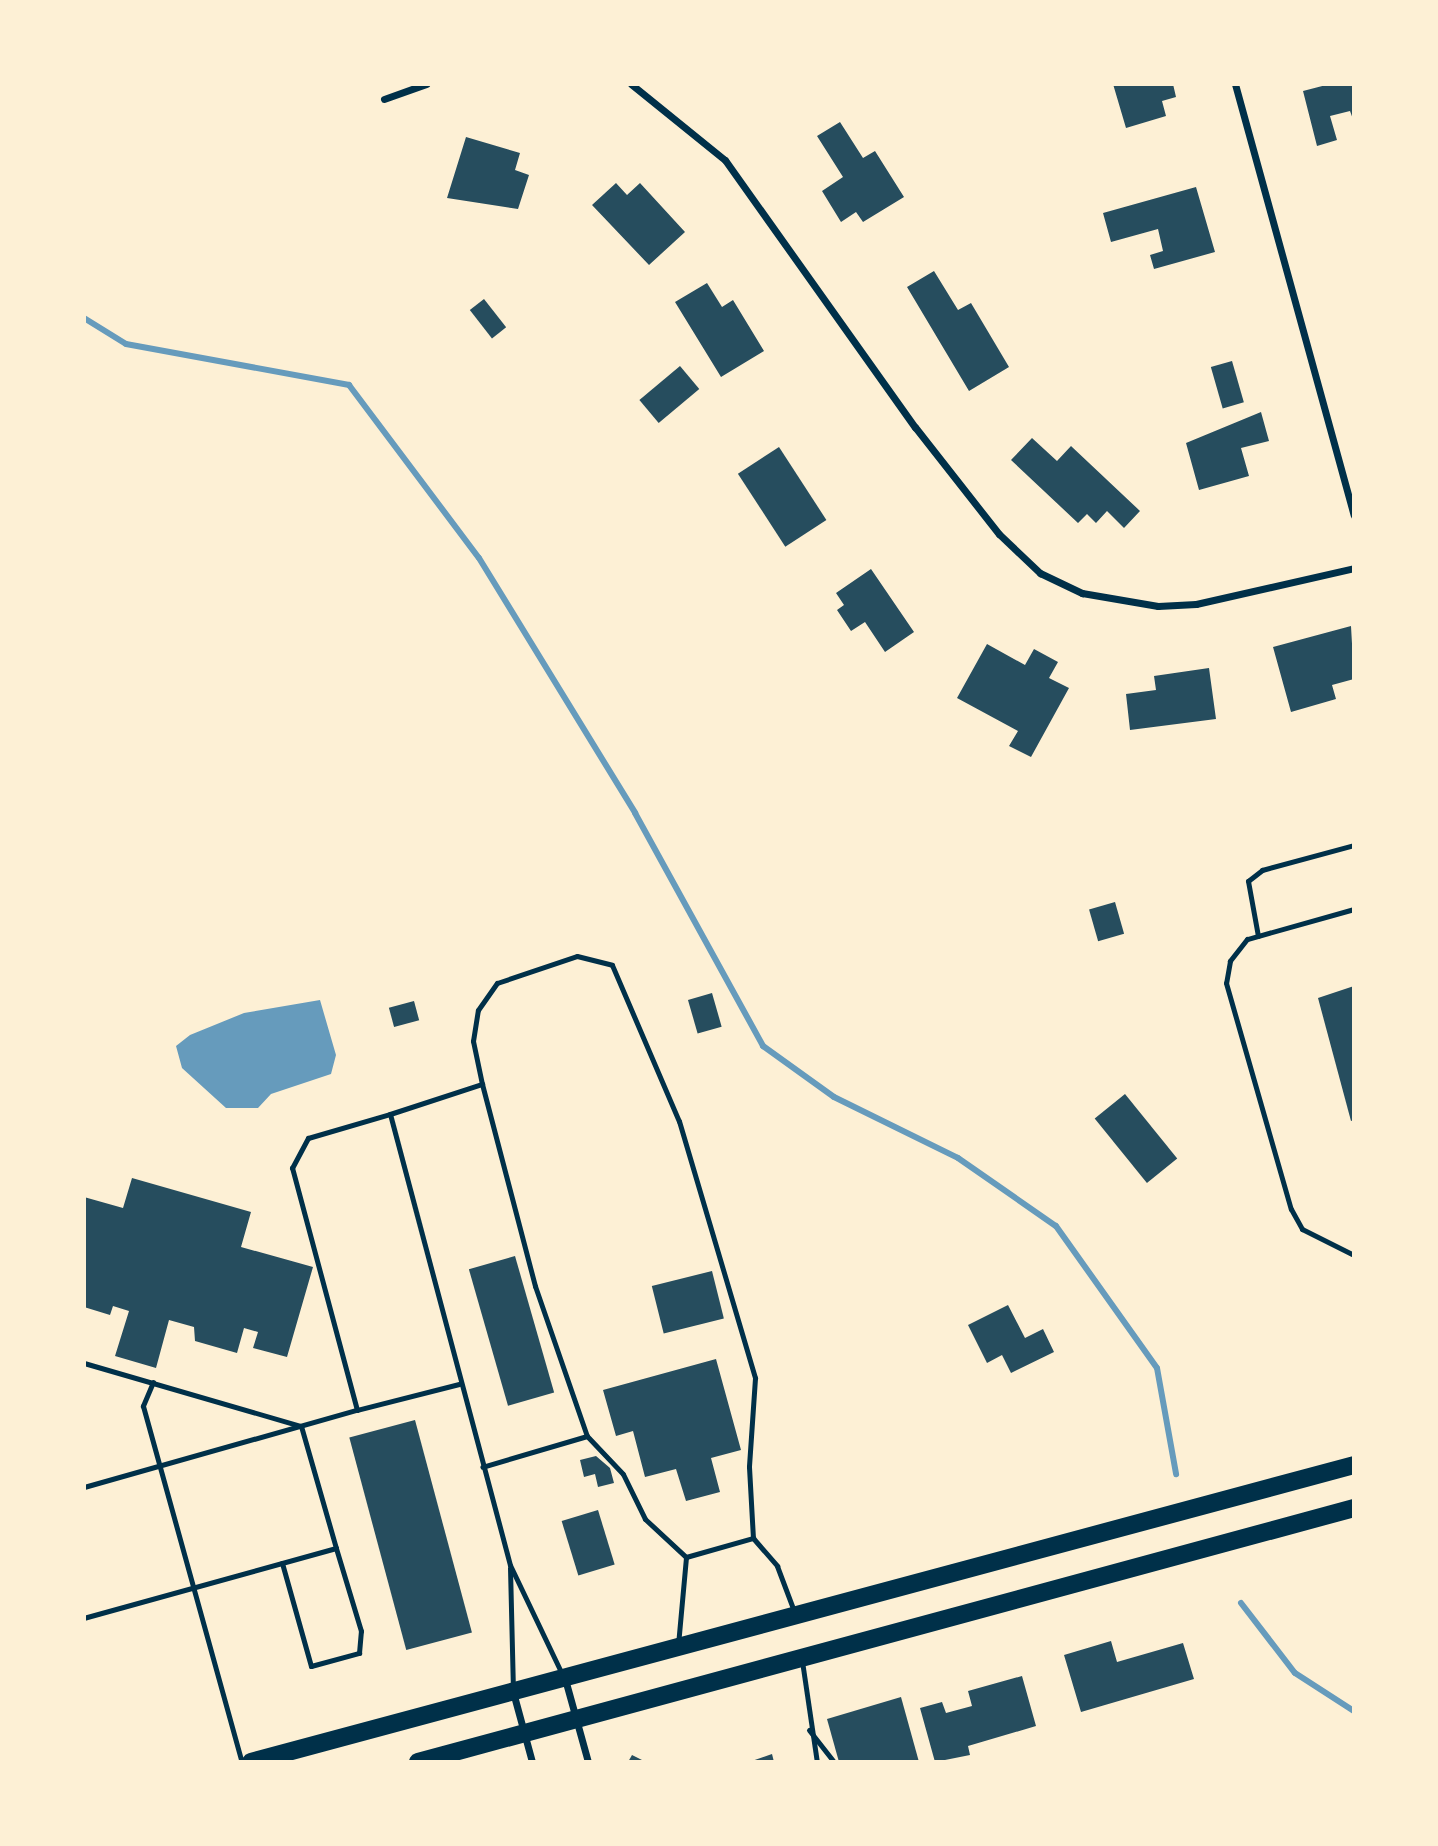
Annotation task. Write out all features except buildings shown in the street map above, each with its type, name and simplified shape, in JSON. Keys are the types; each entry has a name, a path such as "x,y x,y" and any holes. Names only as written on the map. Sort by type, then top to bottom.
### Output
{"main road":[{"path":"251,1762 1354,1465"},
{"path":"418,1762 1354,1508"}],"street":[{"path":"384,99 426,84"},
{"path":"631,84 725,160 915,427 999,534 1040,573 1082,593 1158,606 1196,604 1354,568"},
{"path":"1235,84 1354,516"},
{"path":"565,1679 588,1762"},
{"path":"513,1692 532,1762"}],"lane":[{"path":"1258,936 1248,881 1262,870 1354,845"},
{"path":"1354,909 1247,939 1230,961 1226,983 1291,1209 1302,1229 1354,1255"},
{"path":"686,1557 645,1519 623,1474 587,1436 535,1286 473,1041 478,1010 497,983 578,956 612,965 679,1121 755,1378 749,1467 753,1538 777,1566 796,1616"},
{"path":"357,1410 292,1168 300,1146 317,1133 390,1114 482,1084"},
{"path":"390,1114 459,1384 510,1565 565,1679"},
{"path":"84,1363 301,1426"},
{"path":"153,1381 143,1406 242,1762"},
{"path":"84,1487 459,1384"},
{"path":"282,1563 311,1666 359,1653 361,1631 301,1426"},
{"path":"482,1467 587,1436"},
{"path":"686,1557 753,1538"},
{"path":"84,1618 336,1548"},
{"path":"678,1648 686,1557"},
{"path":"510,1565 513,1692"},
{"path":"801,1658 810,1688 809,1730 817,1762"},
{"path":"809,1730 834,1762"}],"water":[{"path":"320,1000 336,1055 331,1074 271,1094 258,1108 226,1108 182,1068 176,1046 190,1035 244,1013"}],"waterway":[{"path":"84,318 126,344 349,385 479,558 635,813 763,1046 834,1097 958,1158 1056,1226 1157,1368 1176,1474"},
{"path":"1241,1603 1295,1673 1354,1711"}]}
